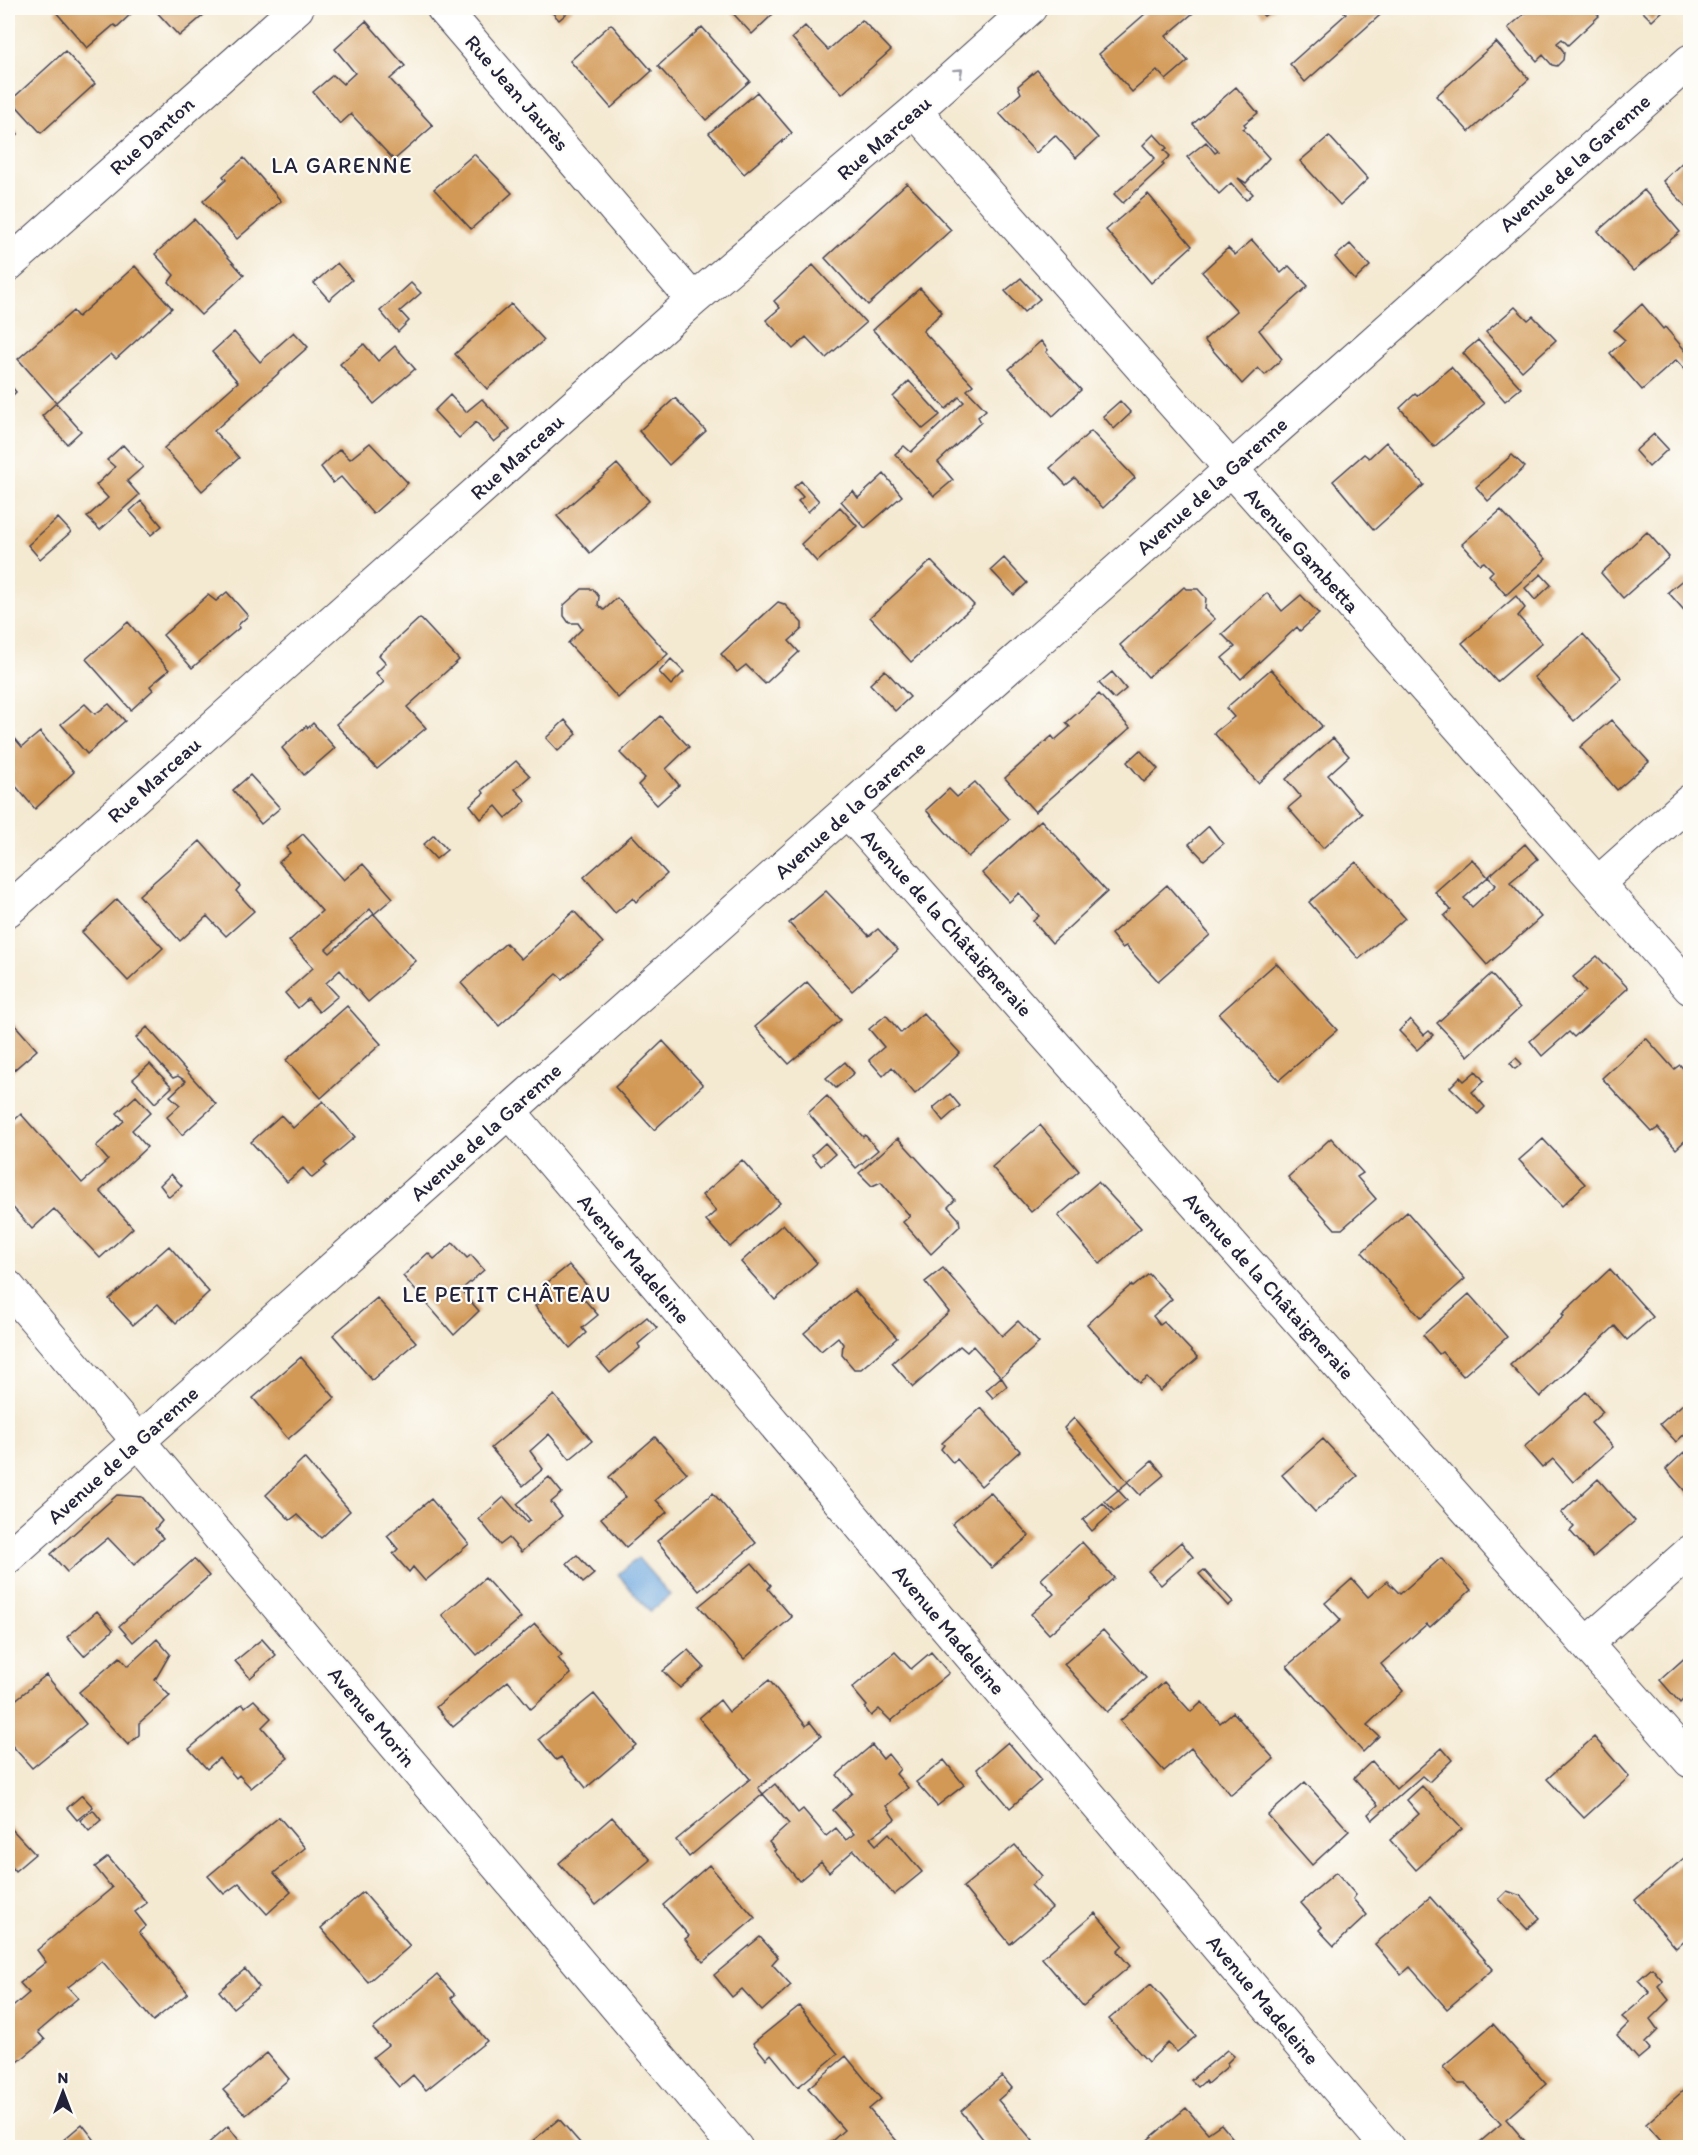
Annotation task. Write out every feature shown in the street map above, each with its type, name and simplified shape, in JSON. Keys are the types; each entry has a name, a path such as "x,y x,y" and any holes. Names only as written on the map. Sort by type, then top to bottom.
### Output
{"street":[{"name":"Rue Danton","path":"8,265 297,8"},
{"name":"Rue Jean Jaurès","path":"443,8 693,300"},
{"name":"Rue Marceau","path":"8,910 693,300 915,111 1030,8"},
{"name":"Avenue de la Garenne","path":"8,1557 1690,61"},
{"name":"Avenue Gambetta","path":"915,111 1690,988"},
{"path":"1598,883 1690,801"},
{"name":"Avenue de la Châtaigneraie","path":"848,812 1690,1761"},
{"name":"Avenue Madeleine","path":"510,1112 1388,2148"},
{"name":"Avenue Morin","path":"8,1287 736,2148"},
{"path":"1586,1644 1690,1552"}],"water":[{"path":"638,1558 670,1595 650,1612 618,1574"}],"building":[{"path":"58,8 130,8 133,12 117,27 114,25 87,48 55,11"},
{"path":"153,8 212,8 179,36"},
{"path":"548,8 573,8 559,20"},
{"path":"728,8 767,8 773,14 752,34"},
{"path":"1140,8 1199,8 1166,36 1188,61 1166,80 1157,70 1132,92 1099,54 1145,14"},
{"path":"1256,8 1275,8 1264,16"},
{"path":"1340,8 1388,8 1305,82 1290,64 1346,14"},
{"path":"1531,8 1592,8 1599,16 1568,45 1562,39 1557,43 1564,52 1563,60 1557,66 1552,65 1543,55 1537,61 1508,28"},
{"path":"1639,8 1666,8 1652,21"},
{"path":"862,20 891,50 842,94 792,38 805,26 828,50"},
{"path":"366,21 405,66 390,79 433,126 394,160 351,114 340,124 313,92 333,75 343,84 355,73 335,49"},
{"path":"611,24 652,71 611,108 570,61"},
{"path":"702,27 750,81 706,120 658,66"},
{"path":"1496,42 1529,79 1469,132 1436,96"},
{"path":"65,51 95,84 41,133 11,100"},
{"path":"1037,70 1098,138 1076,158 1055,135 1036,153 999,113 1021,93 1018,86"},
{"path":"1236,87 1258,113 1244,124 1246,127 1243,129 1269,158 1246,183 1238,178 1253,194 1246,200 1231,183 1219,194 1187,157 1206,142 1215,153 1218,151 1193,124"},
{"path":"757,92 792,133 744,174 709,133"},
{"path":"8,122 18,134 8,144"},
{"path":"1154,134 1167,148 1164,150 1170,156 1162,163 1164,165 1123,203 1114,194 1155,158 1143,145"},
{"path":"1329,136 1368,179 1340,205 1300,161"},
{"path":"474,154 512,193 471,229 434,189"},
{"path":"1690,155 1690,211 1663,181"},
{"path":"244,158 281,201 237,239 203,201 226,180 223,176"},
{"path":"907,183 951,230 868,305 825,258"},
{"path":"1644,190 1680,232 1633,271 1598,231"},
{"path":"1148,194 1192,246 1151,283 1106,230"},
{"path":"194,219 244,275 201,315 169,282 174,275 155,254"},
{"path":"1252,240 1281,273 1289,266 1308,286 1259,330 1282,359 1265,375 1258,368 1242,384 1204,340 1237,311 1202,272 1228,248 1235,255"},
{"path":"1350,244 1370,266 1355,280 1335,257"},
{"path":"337,263 352,280 329,300 314,283"},
{"path":"813,265 866,323 826,358 806,337 793,349 766,320 780,308 774,301"},
{"path":"135,266 172,308 116,359 111,354 56,402 18,359 73,311 78,317"},
{"path":"1021,278 1040,299 1024,312 1005,291"},
{"path":"411,283 421,293 400,311 409,321 398,332 380,311"},
{"path":"920,288 942,312 923,331 973,385 967,390 986,410 978,417 981,422 938,462 953,480 934,496 895,454 904,446 911,452 964,402 959,397 946,409 873,330"},
{"path":"511,304 544,340 487,389 455,354"},
{"path":"1642,304 1690,356 1690,375 1676,360 1642,390 1610,353 1625,340 1614,330"},
{"path":"1515,307 1528,320 1533,316 1556,340 1522,371 1486,332"},
{"path":"234,332 260,362 294,332 308,347 214,431 239,458 202,491 164,448 238,382 212,352"},
{"path":"1478,340 1521,388 1505,401 1463,353"},
{"path":"1041,341 1048,350 1046,352 1081,390 1053,416 1009,369"},
{"path":"364,344 378,361 395,346 415,369 374,404 340,364"},
{"path":"1451,367 1484,404 1434,447 1400,408"},
{"path":"909,381 940,415 923,429 893,397"},
{"path":"8,382 16,392 8,400"},
{"path":"450,395 466,412 482,399 510,429 494,442 476,422 459,438 434,411"},
{"path":"675,398 706,431 669,465 639,431"},
{"path":"1120,401 1131,413 1114,429 1103,416"},
{"path":"56,403 81,431 67,444 42,416"},
{"path":"1091,431 1135,478 1103,508 1075,478 1066,485 1050,468"},
{"path":"1654,434 1668,449 1649,467 1635,451"},
{"path":"1386,442 1424,485 1374,530 1333,481 1364,454 1369,458"},
{"path":"370,443 408,483 373,514 341,477 333,483 321,467 340,449 350,459"},
{"path":"123,445 143,467 127,481 139,495 100,530 87,517 108,498 96,485 115,467 107,460"},
{"path":"1512,455 1525,467 1488,501 1476,487"},
{"path":"617,464 649,501 590,553 557,516"},
{"path":"884,474 902,496 865,528 841,501 853,491 858,498"},
{"path":"801,481 819,501 808,512 798,501 803,497 794,487"},
{"path":"141,501 162,526 151,535 130,511"},
{"path":"840,507 857,526 817,562 801,544"},
{"path":"1501,510 1546,559 1506,595 1489,575 1493,571 1484,562 1480,564 1462,544"},
{"path":"58,518 71,532 40,559 28,545"},
{"path":"1647,532 1669,557 1623,598 1601,573"},
{"path":"1004,558 1027,583 1014,595 991,570"},
{"path":"931,561 974,605 911,662 870,617"},
{"path":"1541,574 1551,585 1535,600 1525,588"},
{"path":"1685,578 1690,584 1690,617 1668,592"},
{"path":"1184,587 1198,589 1206,598 1205,609 1215,619 1148,677 1120,645"},
{"path":"582,589 593,589 599,597 598,605 604,610 617,598 668,654 618,698 568,643 582,629 578,623 569,623 564,616 564,605"},
{"path":"227,592 248,616 238,625 239,628 192,668 163,635 208,595 216,601"},
{"path":"1267,593 1282,611 1301,595 1319,614 1300,631 1297,627 1241,679 1222,658 1235,647 1222,634"},
{"path":"1516,596 1525,608 1518,616 1542,643 1497,682 1462,643"},
{"path":"778,602 784,604 802,623 802,629 789,641 799,652 765,684 746,665 737,672 721,654"},
{"path":"420,618 459,660 407,707 426,728 377,769 336,724 384,682 376,673 386,663 379,655"},
{"path":"128,622 169,670 150,686 153,690 131,710 86,659"},
{"path":"1583,634 1622,678 1574,721 1534,677"},
{"path":"671,659 684,672 671,685 659,672"},
{"path":"1271,669 1322,726 1258,783 1214,733 1234,717 1226,708"},
{"path":"885,670 910,697 895,711 870,684"},
{"path":"1112,672 1126,689 1114,699 1099,683"},
{"path":"1099,694 1130,728 1035,812 1005,778 1052,736 1055,740 1070,727 1066,723"},
{"path":"85,704 95,714 109,704 125,721 87,754 61,724"},
{"path":"660,716 689,747 666,769 679,785 657,805 638,785 645,778 620,753"},
{"path":"565,720 577,734 558,751 546,738"},
{"path":"1611,720 1649,762 1617,790 1580,747"},
{"path":"313,723 335,748 304,775 282,748 306,726 308,728"},
{"path":"8,730 22,747 40,732 74,772 35,809 8,777"},
{"path":"1333,738 1349,756 1328,775 1362,814 1323,848 1288,808 1301,797 1286,779"},
{"path":"1140,750 1158,769 1144,782 1127,762"},
{"path":"516,761 530,776 515,789 526,801 506,818 496,806 481,819 470,805 484,793 482,790"},
{"path":"250,775 280,808 261,824 233,790"},
{"path":"975,782 1009,819 968,857 926,810 949,789 957,797"},
{"path":"1041,820 1107,892 1052,943 1033,921 1039,916 1019,893 1009,902 982,873"},
{"path":"1209,826 1223,844 1204,860 1189,844"},
{"path":"303,834 344,880 363,864 393,898 374,914 416,961 368,1002 340,970 326,983 338,996 319,1012 308,999 298,1008 285,993 313,968 289,941 322,911 279,862 290,853 286,848","holes":["370,909 374,914 330,953 326,949"]},
{"path":"434,835 447,850 436,859 423,845"},
{"path":"632,835 667,874 636,902 633,898 615,913 584,877"},
{"path":"200,841 240,886 236,891 254,911 226,936 207,916 180,941 139,895"},
{"path":"1525,844 1538,859 1510,882 1541,917 1487,965 1444,916 1451,910 1435,892 1472,859 1488,877","holes":["1488,877 1496,885 1472,907 1464,898"]},
{"path":"1356,862 1405,918 1359,959 1309,902"},
{"path":"1167,885 1210,935 1158,981 1126,946 1122,948 1111,934"},
{"path":"826,891 869,936 878,929 898,950 852,991 789,923"},
{"path":"117,899 163,948 128,981 82,932"},
{"path":"574,911 603,943 563,979 557,974 499,1026 461,983 506,943 521,959"},
{"path":"1597,956 1628,988 1574,1037 1569,1032 1542,1056 1530,1041 1586,991 1573,977"},
{"path":"1276,963 1337,1030 1279,1080 1219,1014"},
{"path":"1491,974 1520,1008 1468,1056 1437,1023"},
{"path":"807,982 841,1020 789,1064 755,1027"},
{"path":"347,1006 381,1044 321,1098 286,1060"},
{"path":"923,1013 960,1053 915,1094 892,1067 883,1076 869,1060 884,1047 869,1029 886,1015 901,1033"},
{"path":"8,1017 37,1050 8,1075"},
{"path":"1410,1019 1424,1035 1429,1031 1433,1035 1417,1050 1399,1031"},
{"path":"147,1027 216,1104 182,1135 167,1117 180,1105 170,1096 186,1081 178,1076 173,1078 136,1038"},
{"path":"1646,1038 1674,1069 1680,1065 1690,1076 1690,1136 1676,1149 1658,1128 1652,1132 1602,1078"},
{"path":"663,1041 703,1085 654,1130 615,1087"},
{"path":"1516,1058 1522,1064 1515,1069 1510,1063"},
{"path":"845,1062 854,1073 836,1088 826,1078"},
{"path":"150,1064 172,1087 155,1103 133,1079"},
{"path":"1476,1071 1484,1081 1472,1092 1485,1107 1478,1114 1450,1087 1460,1077 1464,1081"},
{"path":"950,1094 960,1106 943,1121 933,1108"},
{"path":"136,1096 151,1112 132,1130 147,1147 100,1191 133,1228 100,1258 54,1209 32,1229 8,1202 8,1126 21,1114 82,1183 108,1160 96,1146 124,1121 117,1113"},
{"path":"827,1096 863,1137 865,1135 878,1150 856,1168 808,1113"},
{"path":"323,1101 355,1137 324,1163 327,1166 312,1178 303,1168 287,1182 251,1142 281,1115 293,1128"},
{"path":"1040,1125 1079,1171 1031,1212 992,1167"},
{"path":"898,1138 955,1200 948,1207 959,1219 960,1226 931,1254 903,1222 910,1216 881,1182 872,1186 859,1173"},
{"path":"1331,1138 1363,1173 1357,1177 1376,1199 1342,1229 1335,1229 1288,1177"},
{"path":"1543,1139 1585,1184 1562,1206 1519,1160"},
{"path":"825,1143 835,1154 821,1166 812,1155"},
{"path":"742,1160 780,1203 730,1247 706,1220 716,1211 702,1195"},
{"path":"171,1174 182,1186 169,1197 160,1185"},
{"path":"1098,1182 1141,1228 1100,1264 1058,1216"},
{"path":"1407,1212 1465,1279 1421,1318 1362,1252"},
{"path":"783,1224 817,1263 775,1300 741,1262"},
{"path":"453,1243 467,1258 471,1255 484,1270 461,1290 479,1311 454,1335 403,1276 428,1253 434,1259"},
{"path":"169,1246 209,1292 176,1323 158,1304 133,1325 109,1299"},
{"path":"569,1265 591,1290 583,1298 598,1315 582,1328 586,1333 570,1348 535,1306 549,1294 543,1286"},
{"path":"943,1268 1002,1336 1018,1321 1039,1343 1001,1377 973,1346 967,1352 960,1346 913,1387 892,1363 949,1312 925,1282"},
{"path":"1610,1269 1653,1317 1627,1340 1615,1326 1540,1397 1510,1365 1564,1316 1562,1314"},
{"path":"1149,1274 1172,1299 1153,1316 1160,1325 1164,1322 1198,1358 1160,1391 1147,1377 1139,1383 1087,1324 1131,1285 1133,1287"},
{"path":"854,1290 897,1338 861,1369 854,1369 842,1355 843,1344 838,1337 821,1351 804,1333"},
{"path":"1469,1294 1507,1337 1463,1376 1442,1352 1439,1354 1423,1335"},
{"path":"377,1298 416,1342 372,1380 333,1335"},
{"path":"647,1317 657,1328 638,1344 640,1348 610,1373 597,1358"},
{"path":"301,1357 335,1398 288,1439 253,1398"},
{"path":"1001,1377 1007,1386 993,1398 986,1390"},
{"path":"1586,1392 1603,1412 1591,1423 1613,1447 1573,1482 1553,1459 1542,1468 1524,1447"},
{"path":"554,1395 592,1441 570,1459 549,1434 530,1451 543,1469 523,1486 491,1448"},
{"path":"1690,1398 1690,1429 1676,1442 1660,1424"},
{"path":"981,1408 1020,1451 981,1486 957,1459 953,1463 941,1449 944,1445 942,1443"},
{"path":"1074,1418 1128,1482 1118,1490 1064,1428"},
{"path":"655,1437 687,1473 656,1500 667,1512 626,1547 601,1518 626,1497 609,1477"},
{"path":"1323,1439 1357,1476 1315,1512 1282,1475"},
{"path":"1684,1452 1690,1460 1690,1497 1666,1469"},
{"path":"304,1458 350,1511 321,1538 297,1515 290,1520 266,1495"},
{"path":"1152,1461 1164,1475 1140,1495 1128,1482"},
{"path":"549,1477 562,1493 551,1502 562,1516 521,1552 509,1538 500,1545 479,1519 504,1497 527,1523 530,1520 517,1504"},
{"path":"1598,1479 1635,1521 1593,1557 1570,1531 1574,1527 1561,1513"},
{"path":"1118,1490 1127,1500 1114,1511 1105,1501"},
{"path":"990,1492 1029,1536 992,1568 952,1524"},
{"path":"713,1493 756,1543 699,1591 657,1541"},
{"path":"117,1495 142,1497 162,1521 155,1529 163,1538 134,1565 108,1538 67,1572 51,1554"},
{"path":"431,1499 469,1544 425,1581 413,1567 409,1572 393,1554 398,1549 387,1536"},
{"path":"1103,1503 1112,1513 1092,1531 1083,1520"},
{"path":"1082,1542 1114,1578 1049,1634 1031,1614 1054,1594 1041,1579"},
{"path":"1181,1542 1193,1557 1161,1585 1148,1571"},
{"path":"577,1555 594,1574 583,1583 567,1563"},
{"path":"1441,1558 1471,1590 1430,1627 1427,1624 1381,1664 1403,1691 1367,1725 1379,1736 1363,1752 1287,1666 1341,1620 1325,1603 1352,1579 1368,1597 1387,1581 1400,1594"},
{"path":"194,1559 209,1576 133,1642 119,1626"},
{"path":"752,1563 771,1585 768,1589 792,1617 744,1659 699,1606"},
{"path":"1204,1570 1233,1602 1228,1606 1199,1574"},
{"path":"485,1578 521,1618 477,1655 442,1615"},
{"path":"97,1611 113,1630 84,1656 67,1637"},
{"path":"535,1624 562,1655 558,1658 571,1674 531,1709 508,1681 453,1727 436,1707"},
{"path":"1103,1630 1146,1678 1107,1712 1064,1664"},
{"path":"157,1639 170,1654 155,1680 170,1696 139,1723 139,1735 128,1745 79,1692 120,1657 128,1666"},
{"path":"262,1639 276,1655 250,1678 235,1661"},
{"path":"688,1650 704,1667 680,1688 663,1671"},
{"path":"895,1652 911,1669 931,1652 949,1673 891,1721 879,1709 871,1716 865,1708 867,1706 852,1688"},
{"path":"1688,1655 1690,1658 1690,1693 1680,1703 1660,1680"},
{"path":"46,1675 86,1724 32,1768 8,1741 8,1706"},
{"path":"769,1680 806,1726 810,1722 821,1736 758,1788 763,1794 689,1857 676,1840 750,1779 699,1718 720,1700 729,1712"},
{"path":"1164,1682 1191,1712 1202,1702 1220,1723 1233,1712 1274,1759 1231,1795 1191,1748 1164,1771 1120,1721"},
{"path":"594,1694 636,1745 586,1788 561,1757 556,1760 539,1739"},
{"path":"254,1700 271,1718 262,1727 288,1758 251,1788 239,1775 236,1778 219,1758 207,1769 189,1749 242,1704 245,1707"},
{"path":"1594,1737 1629,1777 1584,1818 1547,1779"},
{"path":"1008,1742 1041,1781 1010,1808 977,1769"},
{"path":"872,1745 883,1759 888,1754 900,1769 896,1774 908,1788 886,1806 895,1819 870,1838 876,1845 889,1833 922,1872 894,1895 854,1850 829,1872 821,1862 799,1881 769,1842 789,1824 763,1794 775,1784 798,1813 803,1809 826,1836 836,1828 846,1840 854,1834 833,1810 852,1793 837,1775"},
{"path":"1442,1748 1452,1760 1429,1782 1422,1776 1372,1820 1368,1814 1378,1805 1354,1778 1372,1761 1396,1789"},
{"path":"944,1760 964,1785 937,1806 916,1782"},
{"path":"1305,1782 1349,1831 1312,1865 1268,1815"},
{"path":"1422,1786 1462,1829 1416,1870 1390,1840 1419,1814 1407,1800"},
{"path":"82,1795 93,1807 77,1820 67,1808"},
{"path":"93,1810 101,1820 89,1831 80,1820"},
{"path":"279,1817 305,1848 274,1873 291,1892 267,1914 239,1883 224,1894 208,1876"},
{"path":"612,1817 650,1860 596,1905 559,1863"},
{"path":"8,1825 35,1854 15,1871 8,1862"},
{"path":"1015,1845 1042,1876 1031,1885 1052,1908 1010,1944 963,1887"},
{"path":"108,1857 147,1903 135,1912 146,1926 139,1932 188,1993 153,2021 102,1961 68,1987 78,1998 38,2032 45,2040 8,2070 8,2011 29,1993 20,1983 46,1962 37,1950 112,1888 95,1867"},
{"path":"1684,1858 1690,1866 1690,1935 1676,1948 1635,1900"},
{"path":"709,1865 755,1918 703,1962 685,1939 689,1936 663,1905"},
{"path":"1336,1872 1356,1895 1353,1899 1367,1915 1334,1946 1319,1930 1322,1927 1301,1903"},
{"path":"1507,1891 1521,1896 1540,1918 1527,1929 1499,1899"},
{"path":"363,1892 410,1946 368,1982 321,1928"},
{"path":"1430,1897 1493,1969 1447,2009 1410,1967 1401,1975 1375,1944"},
{"path":"1095,1913 1123,1945 1117,1951 1130,1966 1083,2006 1042,1958"},
{"path":"760,1937 778,1957 772,1964 791,1985 762,2011 742,1989 732,1997 714,1975"},
{"path":"1652,1968 1663,1981 1658,1986 1669,2000 1650,2019 1658,2030 1645,2043 1650,2049 1638,2059 1617,2035 1629,2023 1622,2017 1650,1993 1638,1980"},
{"path":"245,1969 259,1987 233,2008 219,1991"},
{"path":"437,1975 455,1995 451,1998 487,2041 426,2090 413,2075 399,2087 373,2057 388,2045 373,2029"},
{"path":"1151,1984 1196,2036 1177,2052 1168,2043 1148,2062 1109,2019"},
{"path":"799,2006 838,2054 798,2087 771,2054 766,2059 753,2043"},
{"path":"1493,2024 1546,2084 1506,2119 1531,2148 1473,2148 1501,2124 1466,2084 1458,2084 1443,2067"},
{"path":"1227,2050 1234,2056 1227,2063 1228,2066 1207,2084 1205,2081 1198,2087 1191,2080"},
{"path":"267,2053 289,2079 246,2115 223,2090"},
{"path":"846,2056 881,2099 869,2109 903,2148 824,2148 844,2130 808,2088"},
{"path":"1002,2076 1012,2088 998,2100 1033,2141 1025,2148 990,2148 961,2111"},
{"path":"1684,2090 1690,2098 1690,2118 1688,2120 1690,2148 1667,2148 1646,2124"},
{"path":"1186,2108 1208,2133 1221,2124 1241,2148 1138,2148"},
{"path":"559,2119 581,2144 577,2148 524,2148"},
{"path":"82,2124 101,2148 54,2148"},
{"path":"228,2126 245,2148 203,2148"}],"district":[{"name":"LA GARENNE","path":"342,165"},
{"name":"LE PETIT CHÂTEAU","path":"507,1294"}]}
